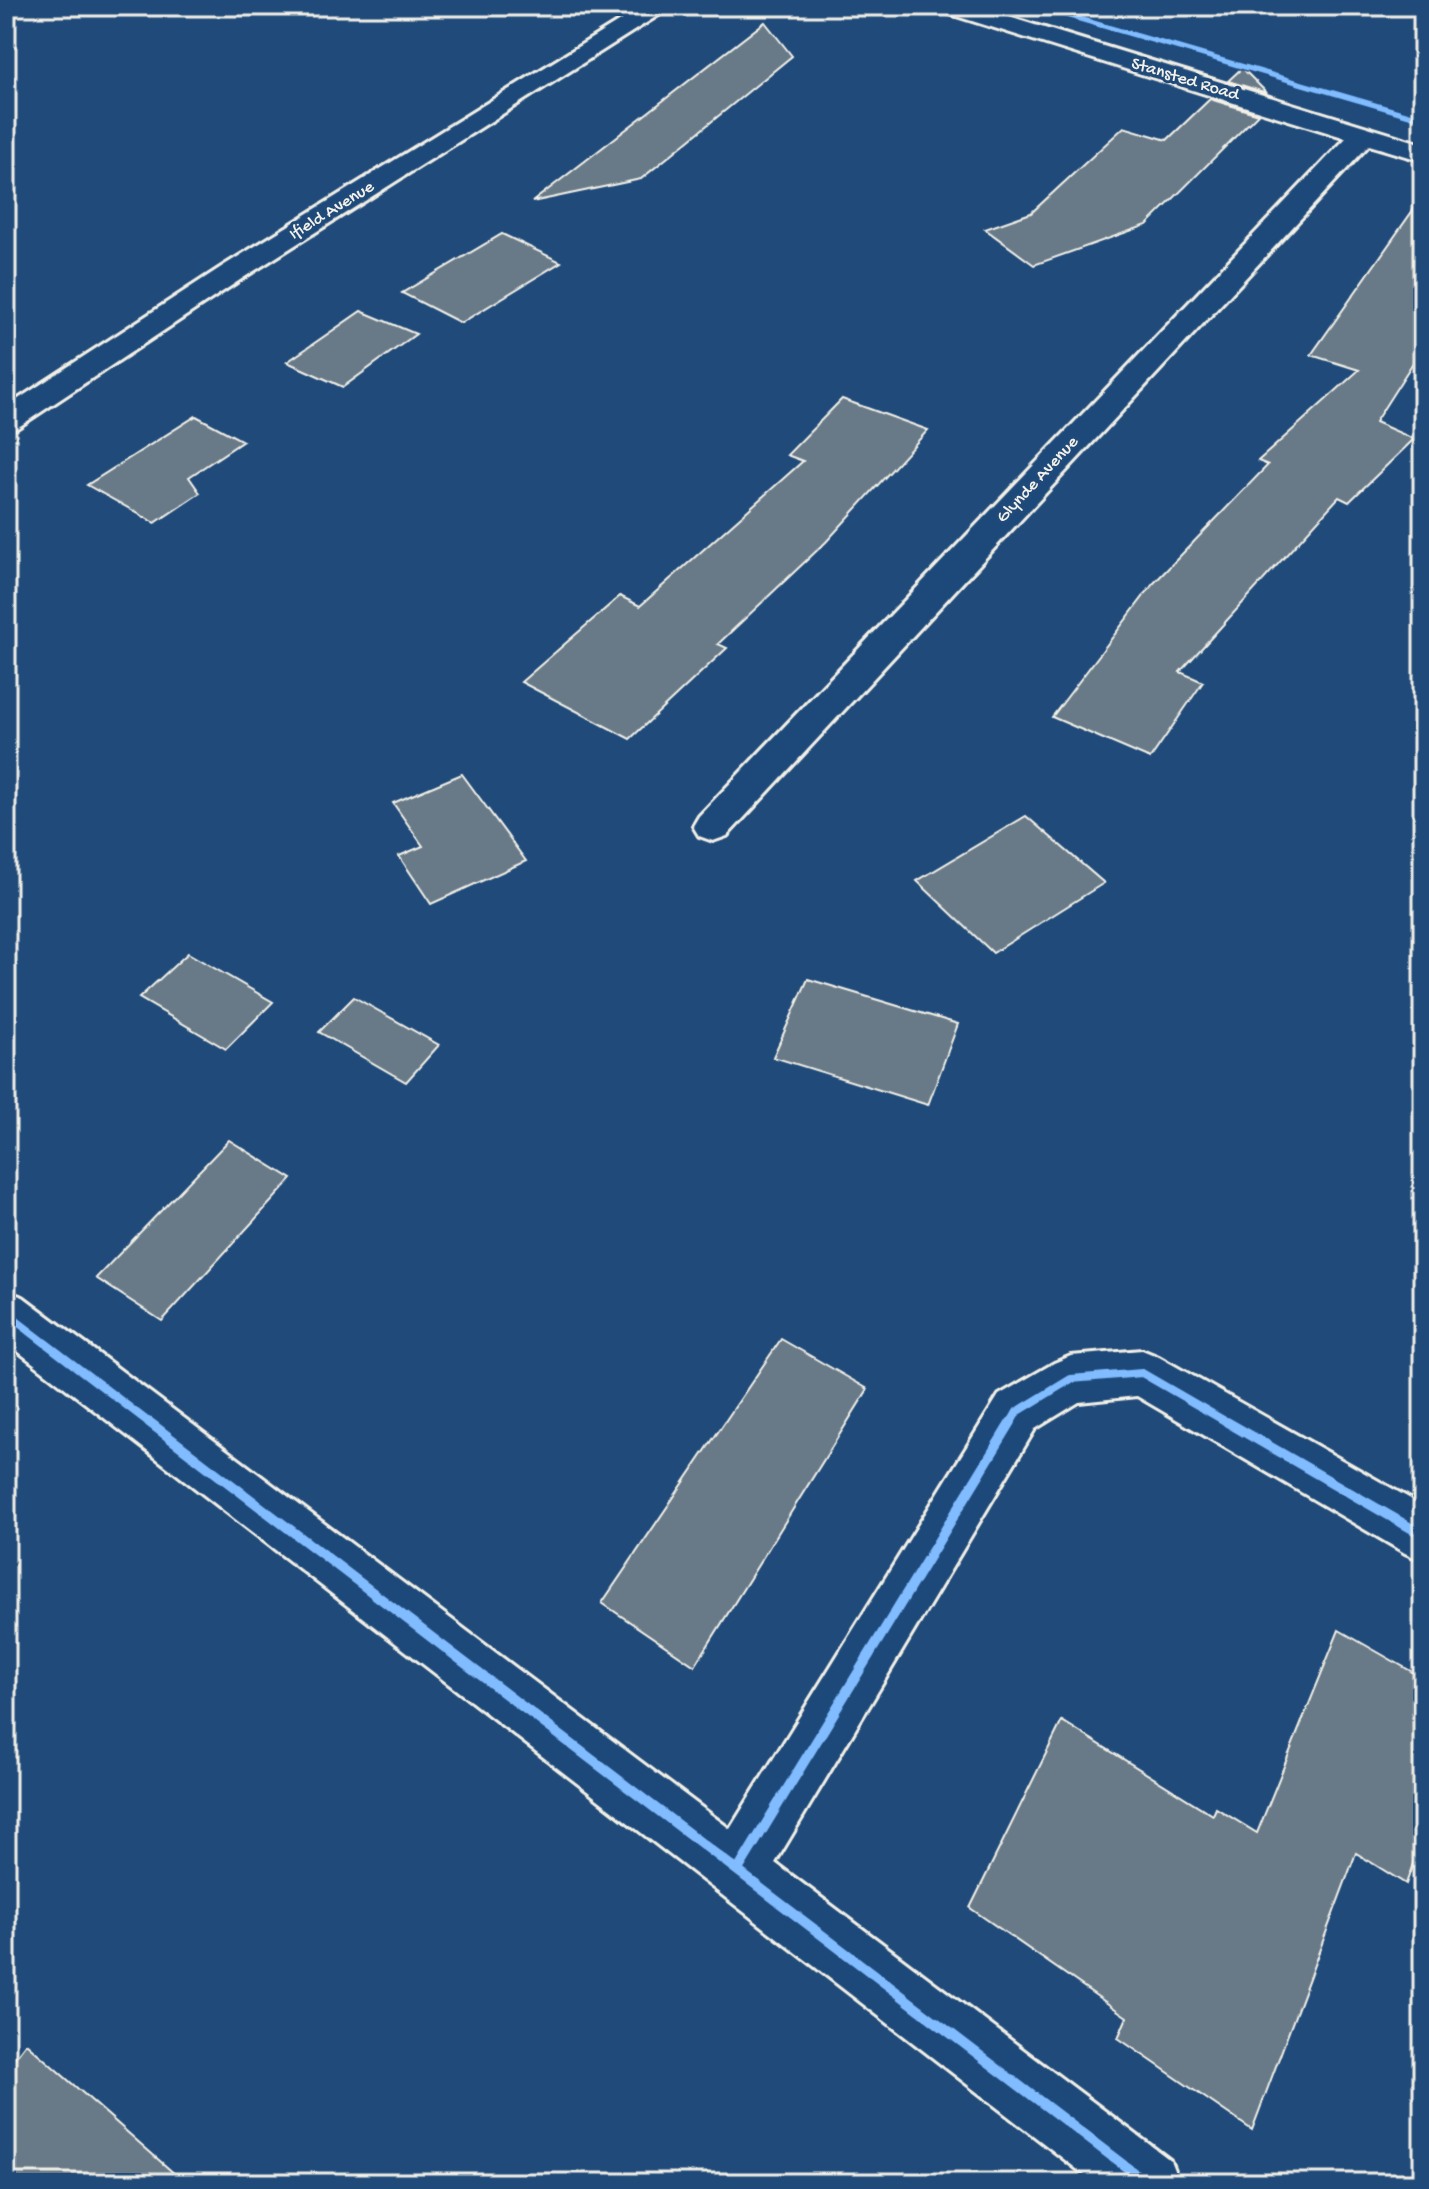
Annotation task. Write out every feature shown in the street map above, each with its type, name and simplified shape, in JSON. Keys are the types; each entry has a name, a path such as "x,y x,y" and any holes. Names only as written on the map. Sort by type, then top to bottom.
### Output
{"street":[{"name":"Ifield Avenue","path":"6,421 233,272 661,6"},
{"name":"Stansted Road","path":"948,6 1423,153"},
{"path":"1033,33 1067,6"},
{"name":"Glynde Avenue","path":"713,826 1363,135"},
{"path":"6,1313 1147,2183"},
{"path":"738,1870 1017,1412 1071,1379 1142,1373 1423,1535"}],"building":[{"path":"765,22 792,56 641,179 532,202"},
{"path":"1242,68 1267,93 1228,81"},
{"path":"1210,99 1258,114 1147,225 1034,265 985,229 1031,213 1124,127 1167,140"},
{"path":"1423,196 1423,347 1375,422 1414,439 1349,502 1339,497 1180,672 1203,682 1150,759 1052,717 1153,584 1268,465 1258,461 1359,370 1311,355"},
{"path":"502,234 561,262 461,323 402,293"},
{"path":"361,311 416,334 343,387 287,362"},
{"path":"842,399 928,430 826,542 718,644 727,648 630,739 521,682 620,596 640,606 803,461 787,455"},
{"path":"196,416 243,441 189,477 200,493 155,523 87,485"},
{"path":"462,774 526,861 431,904 399,856 423,846 393,803"},
{"path":"1026,816 1104,883 993,953 917,881"},
{"path":"188,953 273,1002 226,1049 139,998"},
{"path":"808,979 958,1024 928,1105 773,1057"},
{"path":"354,997 439,1045 406,1082 319,1032"},
{"path":"229,1140 292,1179 162,1321 96,1278"},
{"path":"781,1339 868,1389 695,1666 602,1603"},
{"path":"1339,1630 1423,1678 1423,1835 1406,1884 1356,1853 1252,2130 1118,2038 1127,2017 970,1908 1062,1721 1213,1815 1216,1808 1257,1833"},
{"path":"26,2043 185,2183 6,2183 6,2069"}],"cycle path":[{"path":"1035,6 1423,119"},
{"path":"6,1313 1147,2183"},
{"path":"738,1870 1017,1412 1071,1379 1142,1373 1423,1535"}]}
